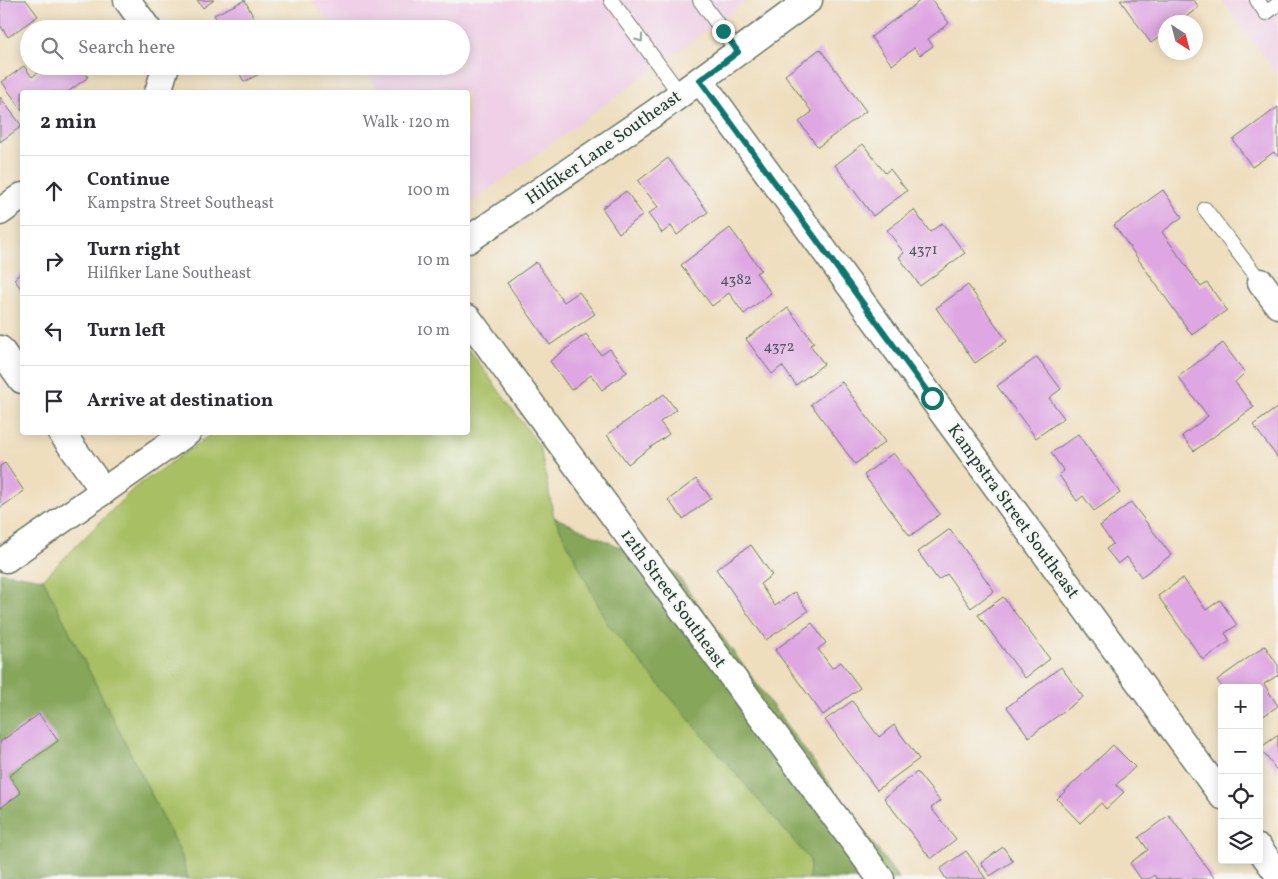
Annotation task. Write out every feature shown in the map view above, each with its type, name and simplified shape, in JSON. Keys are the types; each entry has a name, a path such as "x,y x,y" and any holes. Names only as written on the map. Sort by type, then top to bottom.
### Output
{"street":[{"path":"127,0 141,20"},
{"name":"Hilfiker Lane Southeast","path":"470,239 690,87 803,2"},
{"path":"159,90 163,75"},
{"name":"Kampstra Street Southeast","path":"690,87 1218,791"},
{"path":"0,212 20,197"},
{"path":"1261,282 1278,305"},
{"name":"12th Street Southeast","path":"470,321 881,879"},
{"path":"0,349 20,377"},
{"path":"63,435 104,491"},
{"path":"3,561 184,435"},
{"path":"1263,853 1278,874"}],"lane":[{"path":"611,0 690,87"},
{"path":"700,0 738,52"},
{"path":"1257,0 1266,13 1278,4"},
{"path":"1205,209 1261,282"}],"shaded area":[{"path":"312,0 748,0 470,204 470,90 379,90 368,75 470,75 470,20 327,20"},
{"path":"1222,0 1278,0 1278,76"}],"green space":[{"path":"470,351 540,447 554,517 810,860 809,879 188,879 181,854 43,579 133,489 210,435 470,435"},
{"path":"554,517 675,572 899,879 809,879 810,860 608,625"},
{"path":"0,572 43,579 181,854 188,879 0,879"}],"building":[{"path":"0,0 26,0 38,16 32,20 20,20 20,29 8,37 0,25"},
{"path":"197,0 214,0 203,8"},
{"path":"245,0 255,20 216,20 214,15"},
{"path":"921,0 932,0 949,23 928,39 933,46 920,55 914,48 892,65 871,37"},
{"path":"1120,0 1194,0 1199,7 1188,15 1158,15 1158,38 1151,43"},
{"path":"820,49 866,111 818,147 799,122 812,112 785,75"},
{"path":"20,69 20,75 31,75 32,77 35,75 87,75 88,77 71,90 20,90 20,107 2,82"},
{"path":"240,75 257,75 244,82"},
{"path":"0,97 20,123 20,127 0,142"},
{"path":"1278,107 1278,157 1274,152 1252,167 1233,140"},
{"path":"863,144 885,173 890,169 907,191 873,216 835,165"},
{"path":"668,158 708,212 677,235 671,226 662,233 648,214 658,207 638,181"},
{"path":"1163,190 1182,217 1162,232 1201,287 1207,283 1227,310 1192,335 1114,225"},
{"path":"626,191 643,215 619,233 602,208"},
{"path":"914,210 930,232 942,223 965,253 920,286 899,257 904,253 887,230"},
{"path":"730,228 761,270 756,273 771,293 744,314 729,293 712,306 681,265"},
{"path":"536,262 564,302 579,292 595,314 550,345 507,283"},
{"path":"20,274 20,287 14,279"},
{"path":"968,285 1007,341 975,363 936,308"},
{"path":"788,308 814,343 810,345 824,364 796,385 782,366 772,374 746,339"},
{"path":"586,334 601,355 610,349 627,372 602,390 591,375 571,390 550,361"},
{"path":"1223,343 1245,373 1235,382 1254,407 1194,451 1182,436 1208,416 1178,377"},
{"path":"1037,357 1061,389 1049,398 1064,418 1036,438 997,386"},
{"path":"842,382 885,442 855,464 811,404"},
{"path":"664,394 676,410 660,422 669,434 628,464 607,435"},
{"path":"1278,407 1278,458 1253,425"},
{"path":"1078,434 1120,493 1094,511 1083,496 1077,501 1059,475 1064,471 1051,453"},
{"path":"893,453 940,514 910,536 864,475"},
{"path":"5,463 24,491 0,508 0,466"},
{"path":"696,479 711,498 683,519 668,500"},
{"path":"1131,502 1171,555 1141,577 1127,557 1118,564 1106,549 1113,544 1100,526"},
{"path":"950,529 994,591 971,608 947,574 938,580 918,552"},
{"path":"751,545 772,575 760,584 775,606 795,592 808,611 766,640 716,569"},
{"path":"1183,578 1206,610 1220,600 1237,625 1225,633 1230,641 1203,660 1158,596"},
{"path":"1003,597 1050,659 1025,678 978,615"},
{"path":"812,623 826,643 818,649 832,668 841,662 860,688 823,715 775,650"},
{"path":"1265,646 1278,665 1278,675 1264,684 1278,706 1263,716 1263,684 1220,684 1217,680"},
{"path":"1061,667 1083,697 1029,737 1007,707"},
{"path":"852,701 879,737 894,725 919,759 877,790 825,720"},
{"path":"39,714 58,741 9,776 21,793 0,808 0,742"},
{"path":"1278,735 1278,772 1263,752 1263,746"},
{"path":"1113,745 1135,767 1116,785 1124,792 1106,809 1101,803 1080,823 1057,799"},
{"path":"917,772 940,801 931,808 956,839 931,859 884,798"},
{"path":"1169,815 1215,879 1157,879 1154,875 1149,879 1141,879 1130,863 1148,850 1139,837"},
{"path":"1003,847 1013,861 990,876 981,863"},
{"path":"966,851 986,879 946,879 940,869"}],"route":[{"path":"723,31 738,52 700,80 932,398"}]}
